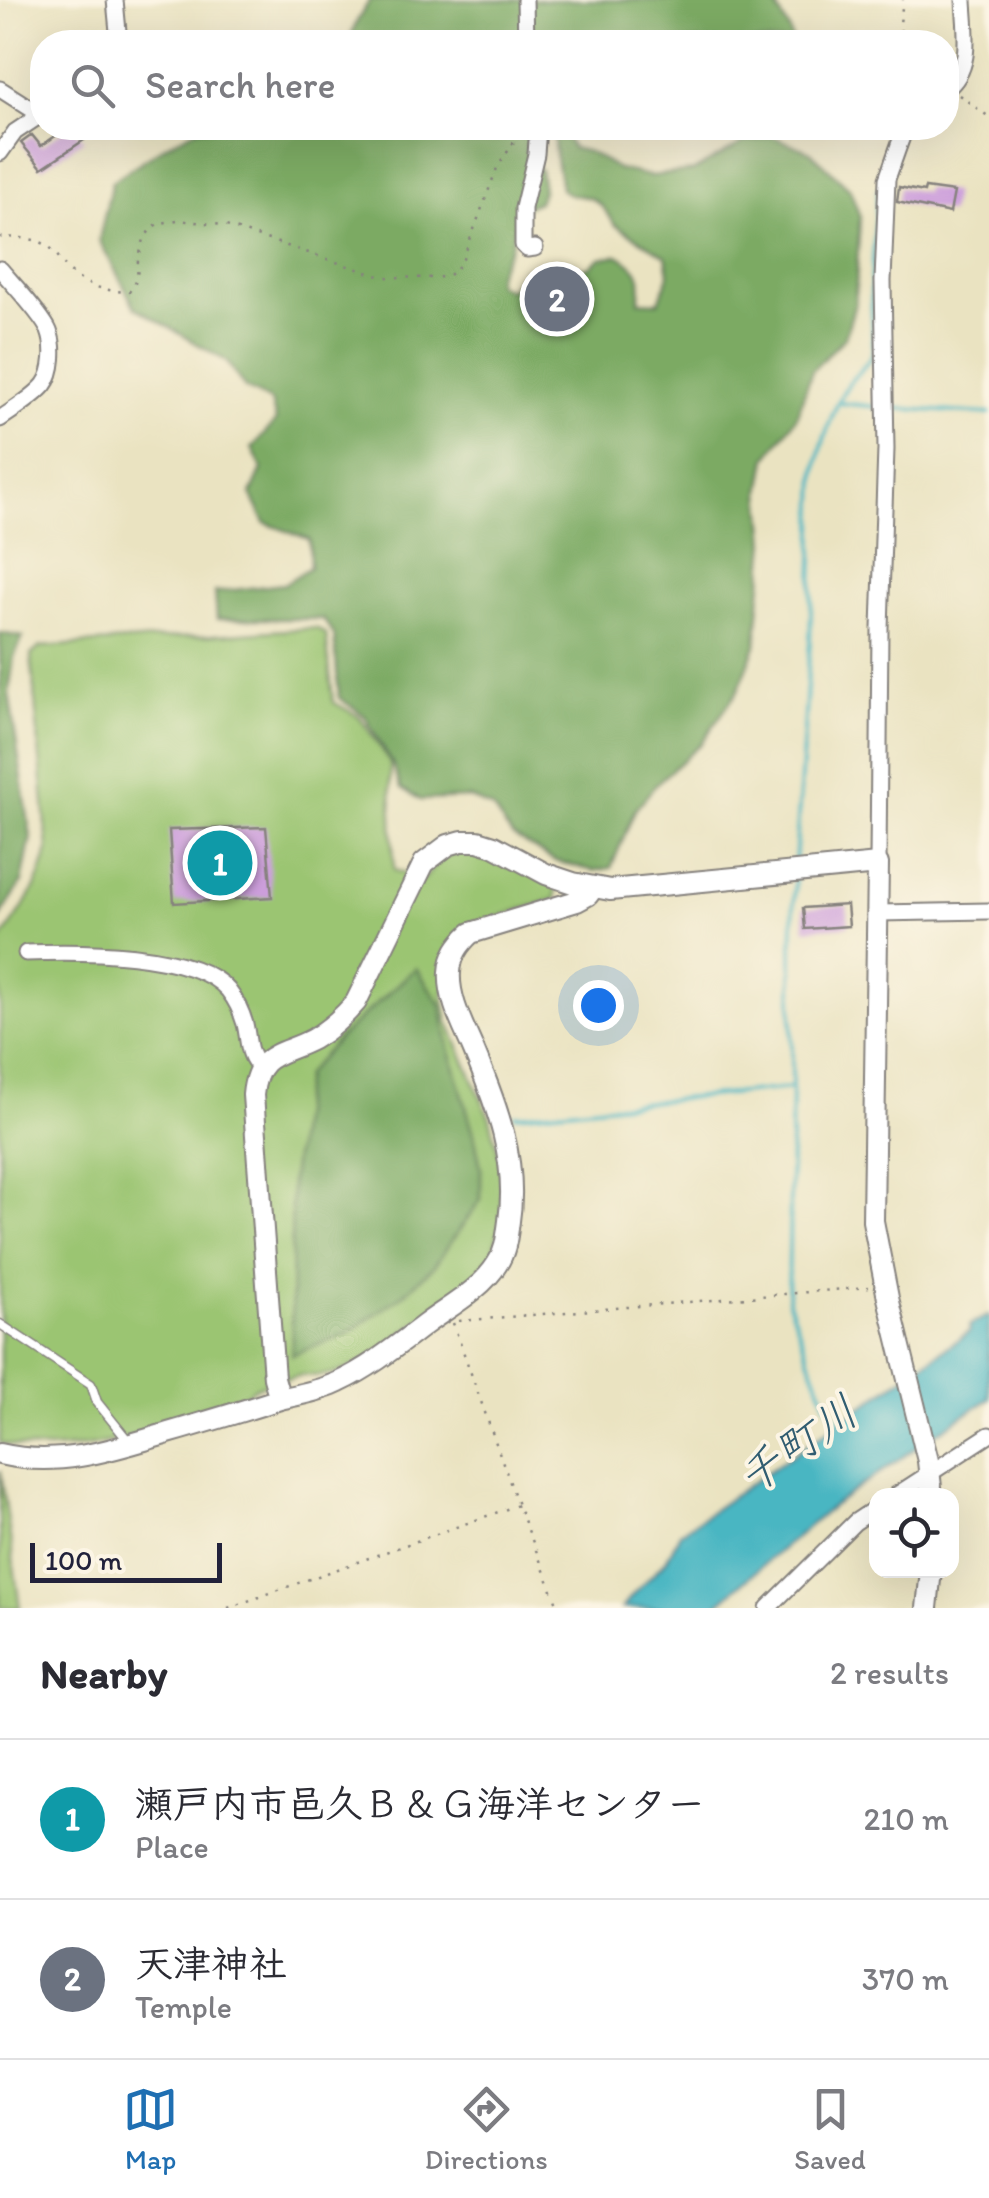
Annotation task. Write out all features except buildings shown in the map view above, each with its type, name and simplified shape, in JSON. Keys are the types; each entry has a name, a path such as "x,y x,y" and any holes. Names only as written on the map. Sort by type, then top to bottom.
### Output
{"street":[{"path":"115,0 117,30"},
{"path":"525,0 526,30"},
{"path":"959,75 964,64 964,0"},
{"path":"0,89 30,108"},
{"path":"0,153 15,132 30,122"},
{"path":"536,248 523,245 523,208 537,140"},
{"path":"901,140 888,179 883,281 886,450 873,1221 930,1467 931,1488"},
{"path":"0,268 48,327 52,341 52,362 44,386 0,418"},
{"path":"280,1399 274,1378 254,1078 268,1058 315,1038 356,1002 424,863 448,845 478,841 546,874 593,888 634,888 878,864"},
{"path":"0,1454 56,1460 90,1456 335,1384 362,1370 479,1284 497,1266 506,1246 512,1203 510,1166 492,1094 453,998 453,956 471,934 577,901 593,888"},
{"path":"878,913 989,911"},
{"path":"26,953 147,957 184,964 208,974 227,989 241,1012 250,1052 260,1067"},
{"path":"905,1488 930,1467 989,1435"},
{"path":"768,1608 869,1513"},
{"path":"927,1608 930,1578"}],"lane":[{"path":"0,1324 91,1384 96,1402 131,1444"}],"path":[{"path":"901,30 903,0"},
{"path":"959,96 989,117"},
{"path":"0,237 34,240 48,246 85,283 109,292 129,292 136,280 145,236 158,224 177,220 223,226 382,278 437,278 449,275 460,264 498,168 515,140"},
{"path":"559,1608 452,1322 867,1288 885,1283"},
{"path":"228,1608 518,1505"}],"green space":[{"path":"370,0 778,0 776,6 789,30 353,30"},
{"path":"176,140 527,140 528,158 540,170 543,190 538,202 516,211 512,241 499,269 497,284 509,290 525,269 534,272 540,319 547,328 566,329 572,302 561,285 563,274 589,267 600,258 618,255 639,274 639,301 659,302 669,274 666,256 614,224 595,201 561,189 554,140 567,140 572,148 589,152 618,169 650,176 693,171 744,142 782,140 811,152 850,189 860,217 855,304 845,337 812,371 796,418 767,458 761,492 766,542 756,646 738,691 700,745 659,781 635,810 611,868 594,871 555,861 512,836 492,808 470,798 421,800 401,788 392,763 364,715 339,698 334,635 323,619 217,619 215,592 284,584 310,567 309,539 265,523 251,494 262,469 252,448 276,421 271,401 245,388 226,361 135,307 99,240 112,181"},
{"path":"316,628 326,634 333,702 360,717 390,762 394,870 424,879 453,853 478,852 556,886 556,899 481,922 443,994 448,1022 490,1118 500,1159 502,1213 494,1253 470,1281 367,1361 335,1374 302,1375 256,1387 239,1400 122,1439 61,1449 0,1443 0,942 35,887 48,849 31,655 40,647"},
{"path":"0,633 23,637 14,657 9,693 31,837 22,882 0,918"},
{"path":"416,968 441,1005 474,1134 481,1168 481,1199 434,1266 403,1295 347,1334 292,1355 291,1180 305,1075 340,1037"},
{"path":"1,1472 20,1608 0,1608"}],"water":[{"path":"989,1315 989,1399 831,1507 713,1608 622,1608 666,1561 680,1533"}],"waterway":[{"path":"795,864 810,641 816,473 838,402 873,351 871,287 878,190"},
{"path":"839,403 879,407"},
{"path":"888,408 989,414"},
{"path":"989,596 989,620"},
{"name":"千町川","path":"795,879 788,1302 826,1403 843,1427"},
{"path":"515,1115 792,1088"}],"place":[{"name":"天津神社","path":"557,299"},
{"name":"瀬戸内市邑久Ｂ＆Ｇ海洋センター","path":"220,863"}]}
